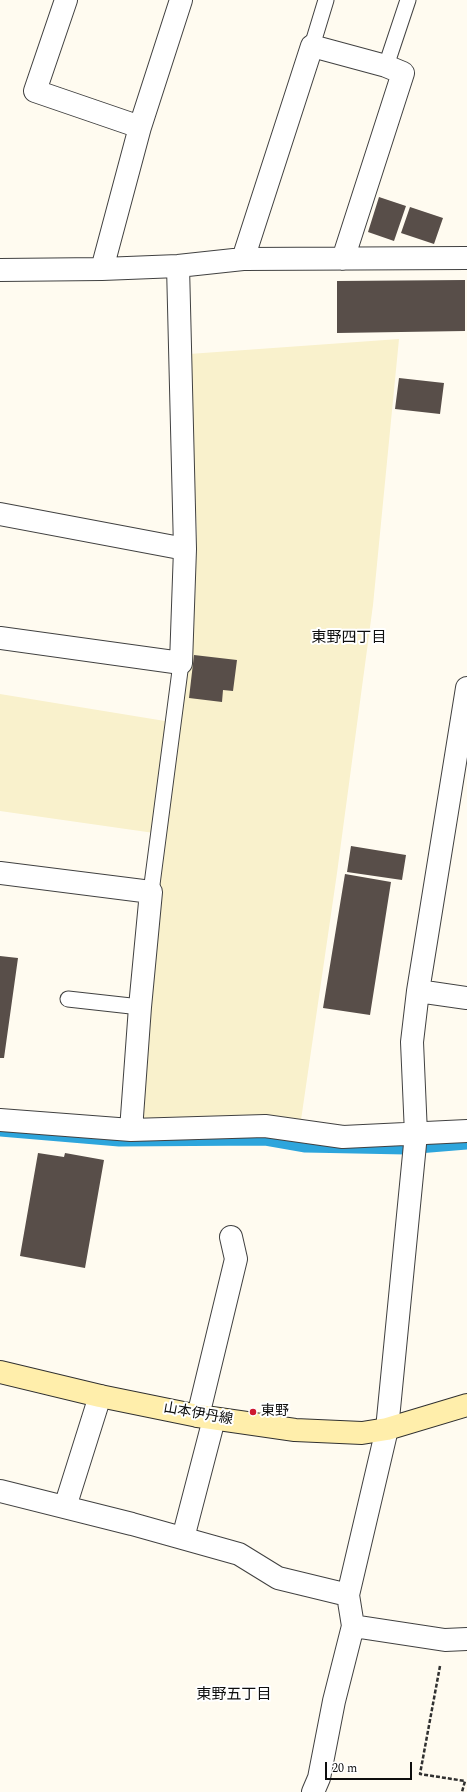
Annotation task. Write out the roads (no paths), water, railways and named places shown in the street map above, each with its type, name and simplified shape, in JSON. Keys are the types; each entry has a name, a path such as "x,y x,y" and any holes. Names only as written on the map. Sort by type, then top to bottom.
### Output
{"main road":[{"name":"山本伊丹線","path":"0,1372 100,1396 206,1417 295,1430 362,1433 387,1429 416,1419 467,1405"}],"street":[{"path":"66,0 35,91 140,126"},
{"path":"102,269 140,126 181,0"},
{"path":"243,259 312,46 386,66 403,73 343,259"},
{"path":"0,270 102,269 178,266 243,259 467,258"},
{"path":"0,638 181,663 185,549 178,266"},
{"path":"0,514 185,549"},
{"path":"313,1792 319,1778 334,1701 353,1626 348,1595 387,1429 416,1134 412,1042 418,991 467,688"},
{"path":"0,873 152,892 140,1007 131,1130"},
{"path":"418,991 467,998"},
{"path":"0,1120 131,1130 265,1126 342,1137 467,1130"},
{"path":"183,1538 236,1259 231,1237"},
{"path":"65,1507 100,1396"},
{"path":"0,1491 239,1554 278,1578 348,1595"},
{"path":"353,1626 445,1640 467,1639"}],"lane":[{"path":"312,46 326,0"},
{"path":"386,66 408,0"},
{"path":"152,892 181,663"},
{"path":"68,999 140,1007"}],"waterway":[{"path":"0,1132 119,1142 265,1141 305,1148 406,1150 467,1145"}],"place":[{"name":"東野","path":"253,1412"}],"district":[{"name":"東野四丁目","path":"349,639"},
{"name":"東野五丁目","path":"234,1696"}]}
